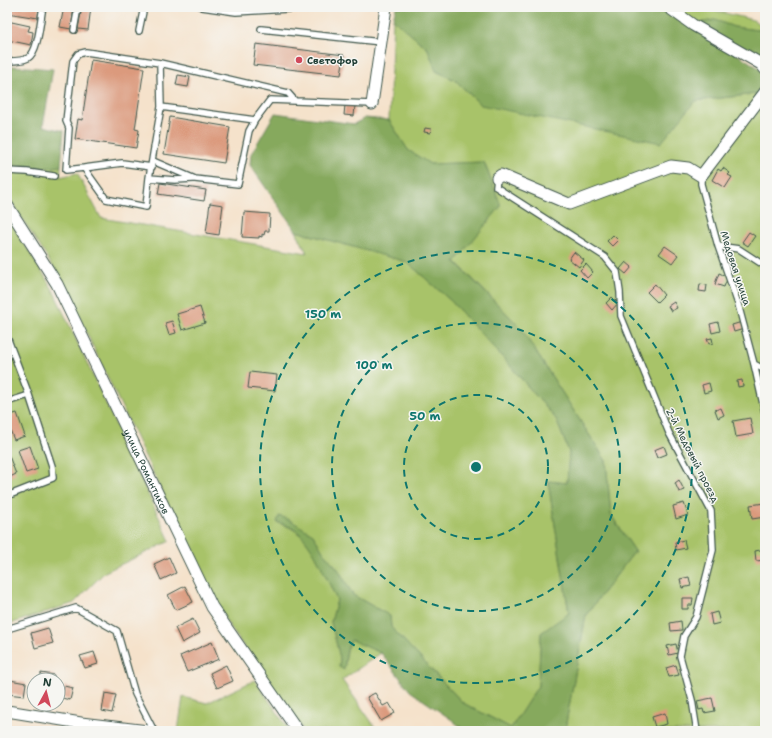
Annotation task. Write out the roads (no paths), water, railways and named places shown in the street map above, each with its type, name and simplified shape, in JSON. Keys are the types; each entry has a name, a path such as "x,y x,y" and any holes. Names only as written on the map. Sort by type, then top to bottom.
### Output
{"street":[{"path":"372,104 386,7"},
{"path":"668,7 693,25 762,64 765,69"},
{"path":"497,178 501,175 569,204 671,166 688,168 701,176 765,92"},
{"name":"улица Романтиков","path":"7,205 57,284 212,607 298,731"},
{"path":"7,711 80,723 148,731"}],"lane":[{"path":"9,61 23,60 28,58 33,53 36,45 43,7"},
{"path":"74,30 78,7"},
{"path":"139,31 144,7"},
{"path":"202,7 236,12 322,7"},
{"path":"261,29 381,42"},
{"path":"295,101 288,93 160,63 86,52 78,54 72,62 66,122 69,128 66,170 122,163 153,164 195,178 238,184 249,131 255,120 270,100 295,101 372,104"},
{"path":"84,168 106,199 146,207 149,178 153,164 161,107 160,63"},
{"path":"161,107 255,120"},
{"path":"7,171 54,176"},
{"name":"Медовая улица","path":"701,176 701,184 718,246 738,304 765,413"},
{"path":"149,178 175,180 195,178"},
{"name":"2-й Медовый проезд","path":"497,178 496,187 605,257 617,272 621,316 669,433 711,511 713,550 696,617 684,636 680,656 692,700 697,731"},
{"path":"718,246 739,249 765,266"},
{"path":"7,337 30,395 52,466 53,478 7,496"},
{"path":"754,364 765,370"},
{"path":"7,402 30,395"},
{"path":"7,629 76,608 117,631 135,694 154,731"}],"place":[{"name":"Светофор","path":"299,60"}]}
